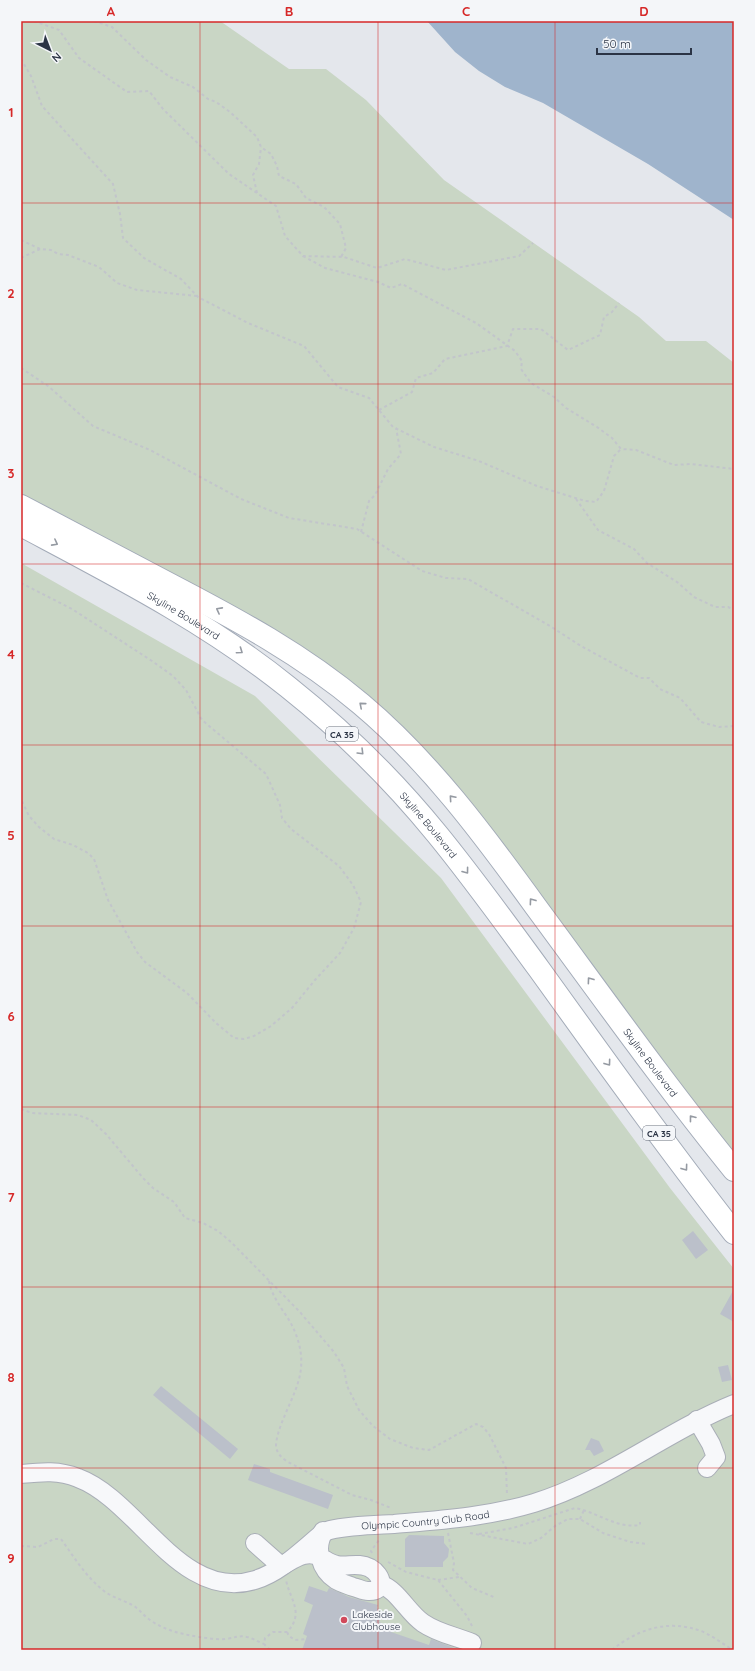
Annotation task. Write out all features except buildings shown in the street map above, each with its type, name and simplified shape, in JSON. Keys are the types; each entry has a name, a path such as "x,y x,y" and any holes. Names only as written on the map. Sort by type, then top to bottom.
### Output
{"main road":[{"name":"Skyline Boulevard","path":"21,506 268,637 336,683 380,721 426,768 478,830 670,1089 734,1170"},
{"name":"Skyline Boulevard","path":"21,525 156,598 220,636 288,687 341,733 376,767 436,832 734,1233"}],"lane":[{"name":"Olympic Country Club Road","path":"21,1474 48,1472 79,1478 103,1492 174,1558 192,1571 203,1576 225,1582 246,1582 264,1577 281,1566 318,1530 464,1518 507,1510 550,1497 583,1483 697,1420 734,1404"},
{"path":"697,1420 712,1444 716,1457 707,1468"},
{"path":"318,1530 320,1556 329,1574 342,1582 368,1591 377,1588 380,1584 390,1588 410,1611 428,1626 449,1636 472,1643"},
{"path":"255,1543 281,1566 308,1553 320,1556"}],"path":[{"path":"34,21 59,30 79,58 127,92 149,91 163,109 229,174 276,206 285,236 303,256 325,268 378,282 391,288 402,284 466,316 515,351 522,361 521,369 531,383 554,397 566,408 597,427 612,438 621,449 636,450 674,465 691,464 734,469"},
{"path":"94,21 112,27 146,60 170,77 193,87 208,99 216,102 230,112 258,137 261,147 259,164 253,175 258,194"},
{"path":"21,59 31,76 42,106 113,184 120,214 123,238 144,258 181,280 198,297 248,324 304,346 338,387 369,398 396,428 434,447 479,461 537,486 585,501 596,502 604,492 614,456 621,449"},
{"path":"261,147 271,154 277,166 279,176 296,184 306,198 324,207 340,224 346,248 341,257"},
{"path":"21,240 40,249 51,250 58,254 68,255 99,267 117,283 137,290 198,297"},
{"path":"303,256 341,257 377,268 406,258 446,270 519,256 533,243"},
{"path":"21,258 40,249"},
{"path":"507,346 513,329 541,329 568,350 600,335 604,317 612,312 619,303"},
{"path":"379,410 412,392 416,378 433,373 445,359 507,346"},
{"path":"21,368 48,386 93,426 150,450 241,499 289,518 357,529 422,571 446,578 468,579 550,626 581,646 640,678 649,678 660,689 680,698 701,722 719,727 734,726"},
{"path":"361,532 369,501 375,495 388,469 401,454 396,428"},
{"path":"576,498 598,530 634,549 647,563 677,582 694,598 715,607 728,607 734,610"},
{"path":"21,583 72,609 173,676 186,690 202,720 266,774 280,805 282,818 291,829 331,859 346,875 361,902 354,928 334,961 315,980 292,1008 271,1026 254,1036 234,1038 216,1023 186,993 145,962 137,952 108,900 94,859 84,851 54,839 39,827 29,816 21,799"},
{"path":"21,1109 32,1113 78,1115 91,1120 106,1134 153,1188 174,1202 185,1218 202,1223 218,1232 231,1242 299,1311 334,1352 344,1368 347,1386 359,1410 373,1426 390,1440 413,1448 429,1450 476,1424 483,1427 489,1434 506,1468 508,1490 505,1503 507,1510"},
{"path":"269,1281 270,1288 291,1323 298,1340 301,1366 299,1380 279,1430 276,1444 277,1451 281,1458 352,1495 378,1503 405,1515 399,1523 376,1542 371,1551 373,1555"},
{"path":"478,1534 513,1528 575,1508 584,1510 624,1526 631,1527 640,1525 640,1522"},
{"path":"580,1519 584,1510"},
{"path":"466,1532 528,1544 541,1538 555,1526 568,1519 580,1519 604,1533 630,1542 648,1544"},
{"path":"454,1531 448,1531 448,1539 451,1545 454,1563 453,1570 472,1588 496,1598"},
{"path":"21,1546 38,1547 54,1539 61,1539 78,1564 104,1591 118,1600 132,1605 141,1611 148,1619 162,1628 194,1636 214,1639 227,1639 238,1636 248,1637 264,1644 270,1650"},
{"path":"386,1561 406,1572 438,1580 459,1577"},
{"path":"281,1566 296,1610 290,1628 287,1632"},
{"path":"438,1580 467,1616 475,1636 472,1643"},
{"path":"612,1650 629,1637 643,1631 671,1626 687,1627 702,1632 734,1650"},
{"path":"264,1644 265,1638 273,1632 287,1632"},
{"path":"287,1632 289,1636 295,1640 306,1639"}],"green space":[{"path":"21,21 220,21 289,69 326,69 366,100 444,180 639,317 666,341 706,341 734,363 734,1155 364,706 21,506"},
{"path":"21,563 255,696 441,878 670,1188 734,1269 734,1650 21,1650"}],"water":[{"path":"427,21 734,21 734,220 648,164 543,103 505,87 479,71 455,52"}],"place":[{"name":"Lakeside Clubhouse","path":"344,1620"}]}
